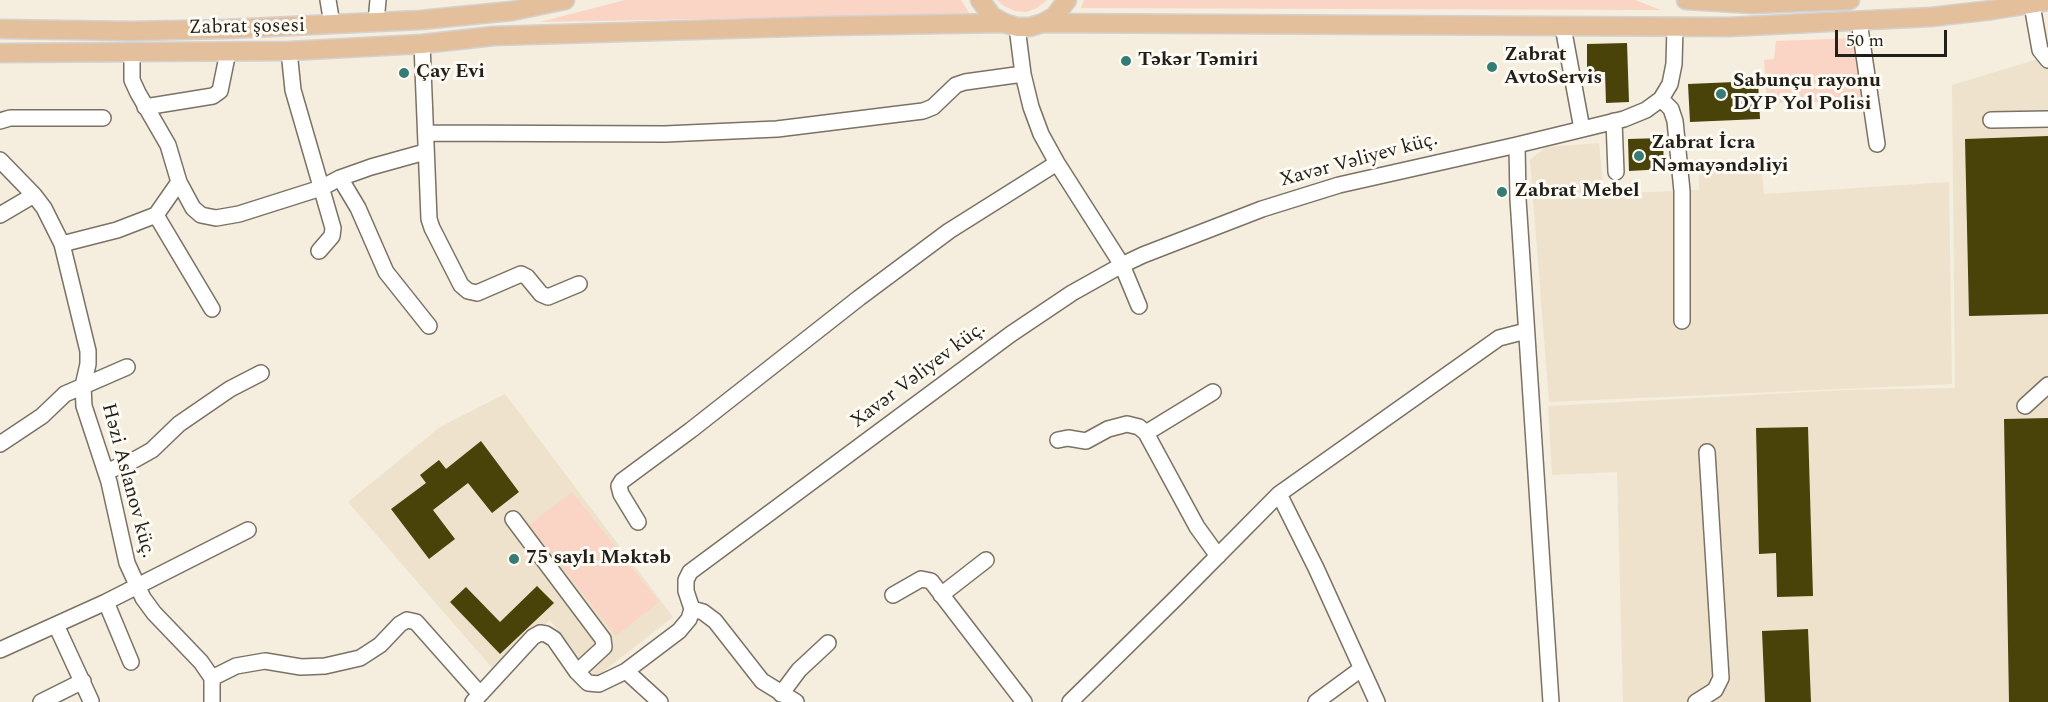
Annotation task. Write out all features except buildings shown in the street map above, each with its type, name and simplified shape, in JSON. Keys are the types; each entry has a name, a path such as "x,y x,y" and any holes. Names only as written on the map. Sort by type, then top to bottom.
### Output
{"main road":[{"name":"Zabrat şosesi","path":"0,28 131,31 420,20 512,11 565,0"},
{"path":"980,0 992,16 1010,25"},
{"path":"1043,23 1055,16 1067,0"},
{"path":"1686,0 1753,4 1850,0"},
{"name":"Zabrat şosesi","path":"0,53 289,51 422,44 494,36 826,26 1010,25 1030,27 1043,23 1728,27 1931,16 2040,3"}],"street":[{"path":"328,0 332,24"},
{"path":"376,22 378,0"},
{"path":"2040,3 2040,50 2048,60"},
{"path":"1859,21 1877,144"},
{"path":"1010,25 1031,107 1041,134 1122,265 1138,306"},
{"path":"1563,27 1582,129"},
{"path":"1675,27 1674,64 1670,84 1662,99 1671,109 1675,121 1682,191 1682,321"},
{"path":"422,44 429,219 461,285 468,291 477,292 520,274 527,276 541,294 548,297 579,284"},
{"path":"289,51 293,90 333,228 332,236 319,251"},
{"path":"132,52 132,80 168,145 179,182 193,208 201,214 216,218 239,214 321,188 340,178 371,167 425,152"},
{"path":"145,107 213,96 220,91 228,52"},
{"path":"426,133 665,134 777,129 923,111 933,107 956,85 1023,74"},
{"name":"Xavər Vəliyev küç.","path":"692,609 686,591 686,580 690,572 1011,334 1072,293 1122,265 1262,209 1339,185 1517,146 1614,121 1646,110 1662,99"},
{"path":"0,121 10,118 103,118"},
{"path":"1991,120 2048,119"},
{"path":"1614,121 1616,172"},
{"path":"1517,146 1517,190 1551,702"},
{"name":"Həzi Aslanov küç.","path":"0,160 34,195 54,226 62,244 88,351 88,364 83,386 84,406 106,472 124,554 136,586 154,614 201,662 212,678"},
{"path":"638,522 621,494 619,486 622,481 948,231 1057,163"},
{"path":"340,178 358,208 386,273 429,326"},
{"path":"62,244 117,230 156,215 179,182"},
{"path":"0,215 34,195"},
{"path":"156,215 212,309"},
{"path":"1071,702 1279,494 1499,338 1526,331"},
{"path":"0,444 42,416 65,394 127,367"},
{"path":"106,472 152,450 179,424 230,389 261,373"},
{"path":"2025,406 2048,385"},
{"path":"1146,433 1213,392"},
{"path":"1058,440 1068,438 1086,441 1108,429 1127,424 1139,427 1146,433 1197,527 1218,556"},
{"path":"1696,702 1715,690 1721,678 1707,452"},
{"path":"1279,494 1316,568 1377,702"},
{"path":"513,519 603,639 604,647 577,672"},
{"path":"0,650 106,602 248,530"},
{"path":"941,595 986,560"},
{"path":"893,595 921,579 931,581 1024,702"},
{"path":"106,602 131,662"},
{"path":"212,702 212,678 236,666 265,661 301,668 325,666 360,658 380,645 400,624 407,620 416,622 476,697 533,637 540,633 554,639 583,680 593,685 599,684 626,671 679,631 689,619 692,609 703,612 715,621 762,681 796,702"},
{"path":"56,625 91,701"},
{"path":"781,694 799,670 828,643"},
{"path":"1316,702 1361,669"},
{"path":"626,671 660,702"},
{"path":"41,702 83,681"}],"shaded area":[{"path":"625,0 961,0 970,14 540,22"},
{"path":"997,0 1047,0 1037,8 1026,12 1015,11"},
{"path":"1084,0 1635,0 1661,10 1081,8"},
{"path":"1856,38 1862,101 1767,103 1764,60 1774,59 1776,41"},
{"path":"2048,56 2048,702 1623,702 1617,472 1552,475 1548,406 1844,390 1955,388 1952,85"},
{"path":"1599,143 1604,194 1699,190 1699,166 1761,162 1764,194 1949,182 1952,384 1549,402 1530,160 1546,147"},
{"name":"75 saylı Məktəb","path":"505,394 673,617 595,678 550,620 493,669 348,502 440,427"},
{"path":"572,492 659,602 616,636 529,525"}],"place":[{"name":"Təkər Təmiri","path":"1126,61"},
{"name":"Zabrat AvtoServis","path":"1492,67"},
{"name":"Çay Evi","path":"404,73"},
{"name":"Sabunçu rayonu DYP Yol Polisi","path":"1721,94"},
{"name":"Zabrat İcra Nəmayəndəliyi","path":"1639,156"},
{"name":"Zabrat Mebel","path":"1502,192"},
{"name":"75 saylı Məktəb","path":"514,559"}]}
